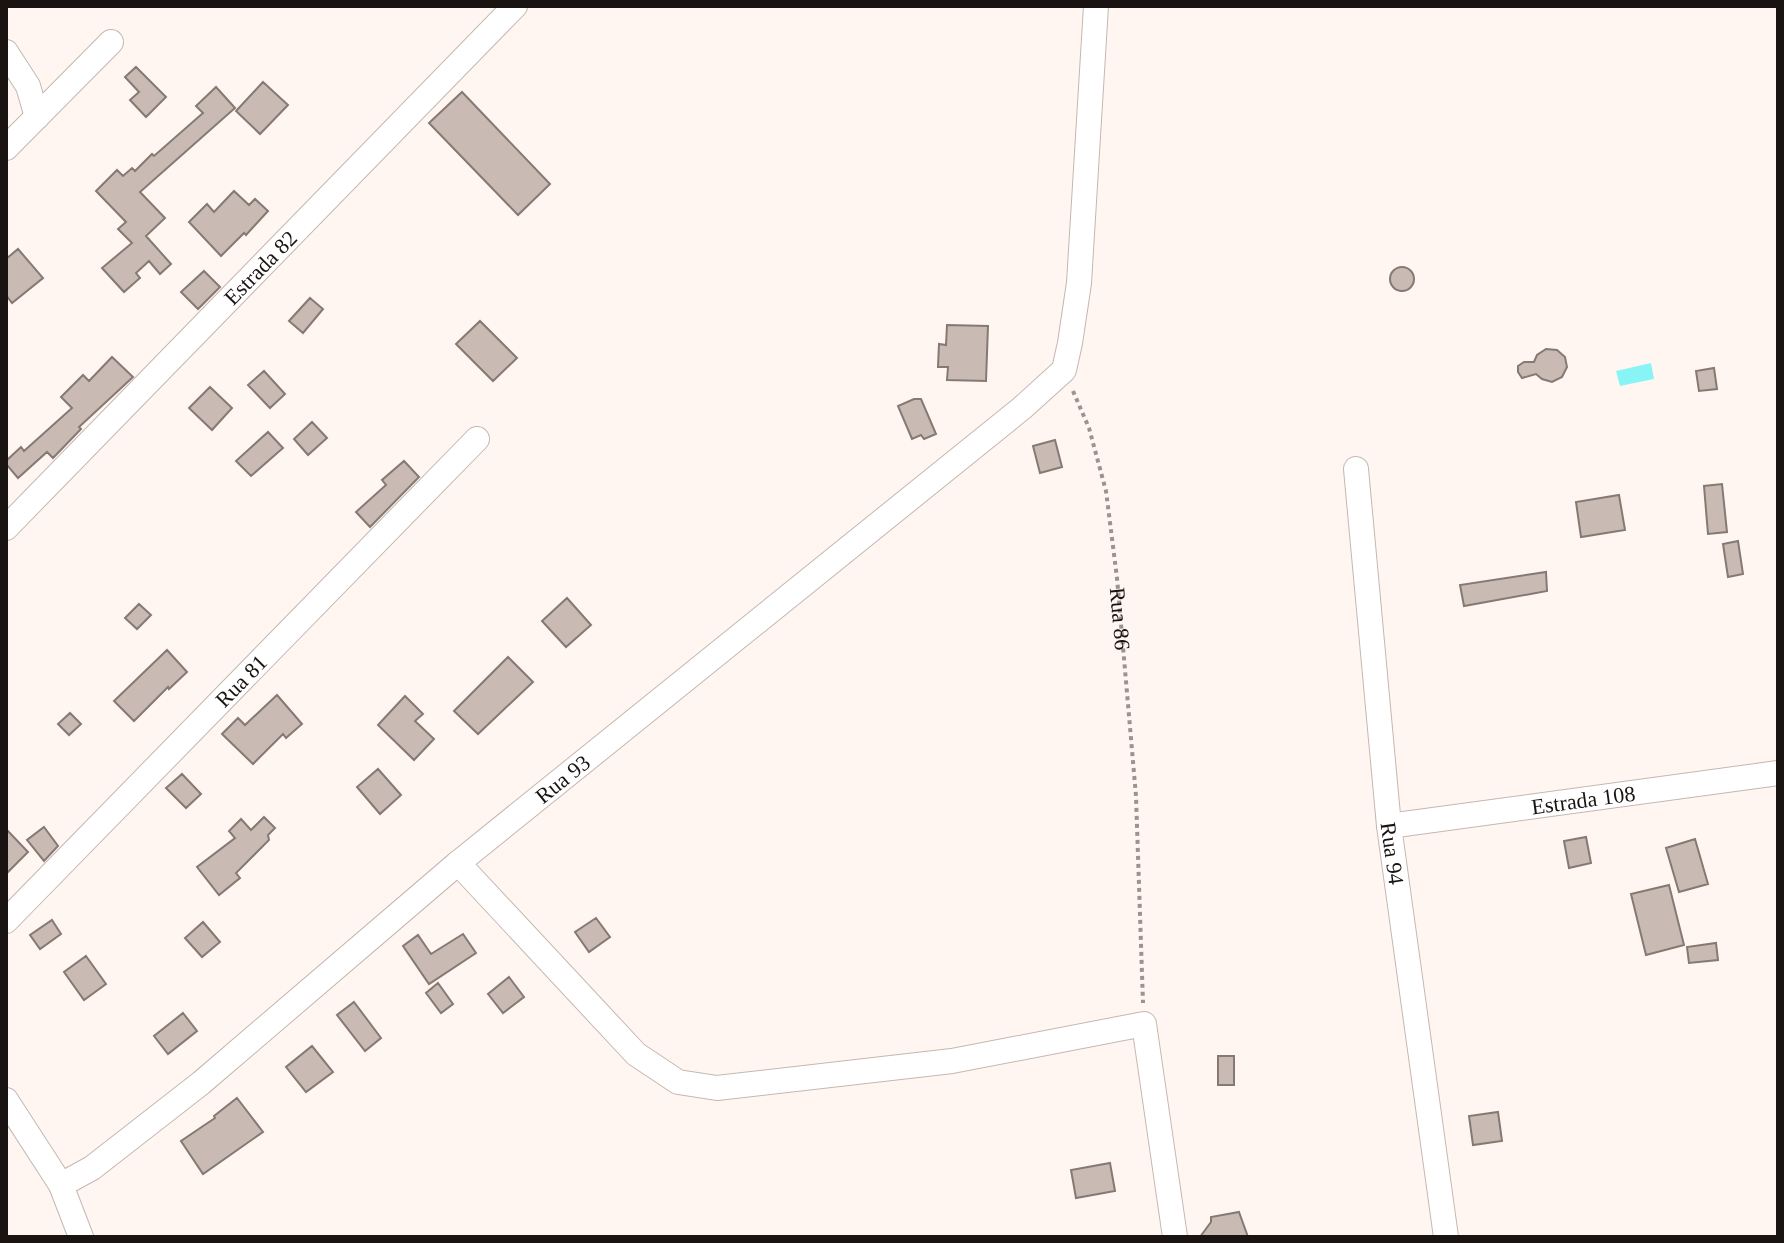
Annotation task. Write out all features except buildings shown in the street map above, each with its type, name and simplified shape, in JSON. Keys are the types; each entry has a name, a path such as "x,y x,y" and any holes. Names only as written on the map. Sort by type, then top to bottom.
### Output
{"street":[{"name":"Estrada 82","path":"6,528 515,6"},
{"path":"1064,370 1079,283 1096,6"},
{"path":"6,148 111,42"},
{"path":"6,52 28,86 37,117"},
{"name":"Rua 93","path":"61,1185 92,1168 201,1083 458,863 1022,408 1064,370"},
{"name":"Rua 81","path":"6,921 477,439"},
{"name":"Rua 94","path":"1356,469 1389,826 1446,1237"},
{"name":"Estrada 108","path":"1389,826 1778,773"},
{"path":"458,863 636,1054 678,1082 717,1088 952,1061 1144,1024 1175,1237"},
{"path":"6,1100 61,1185 81,1237"}],"path":[{"name":"Rua 86","path":"1064,370 1089,428 1106,491 1117,578 1136,796 1144,1024"}],"water":[{"path":"1651,363 1654,379 1620,386 1616,371"}]}
